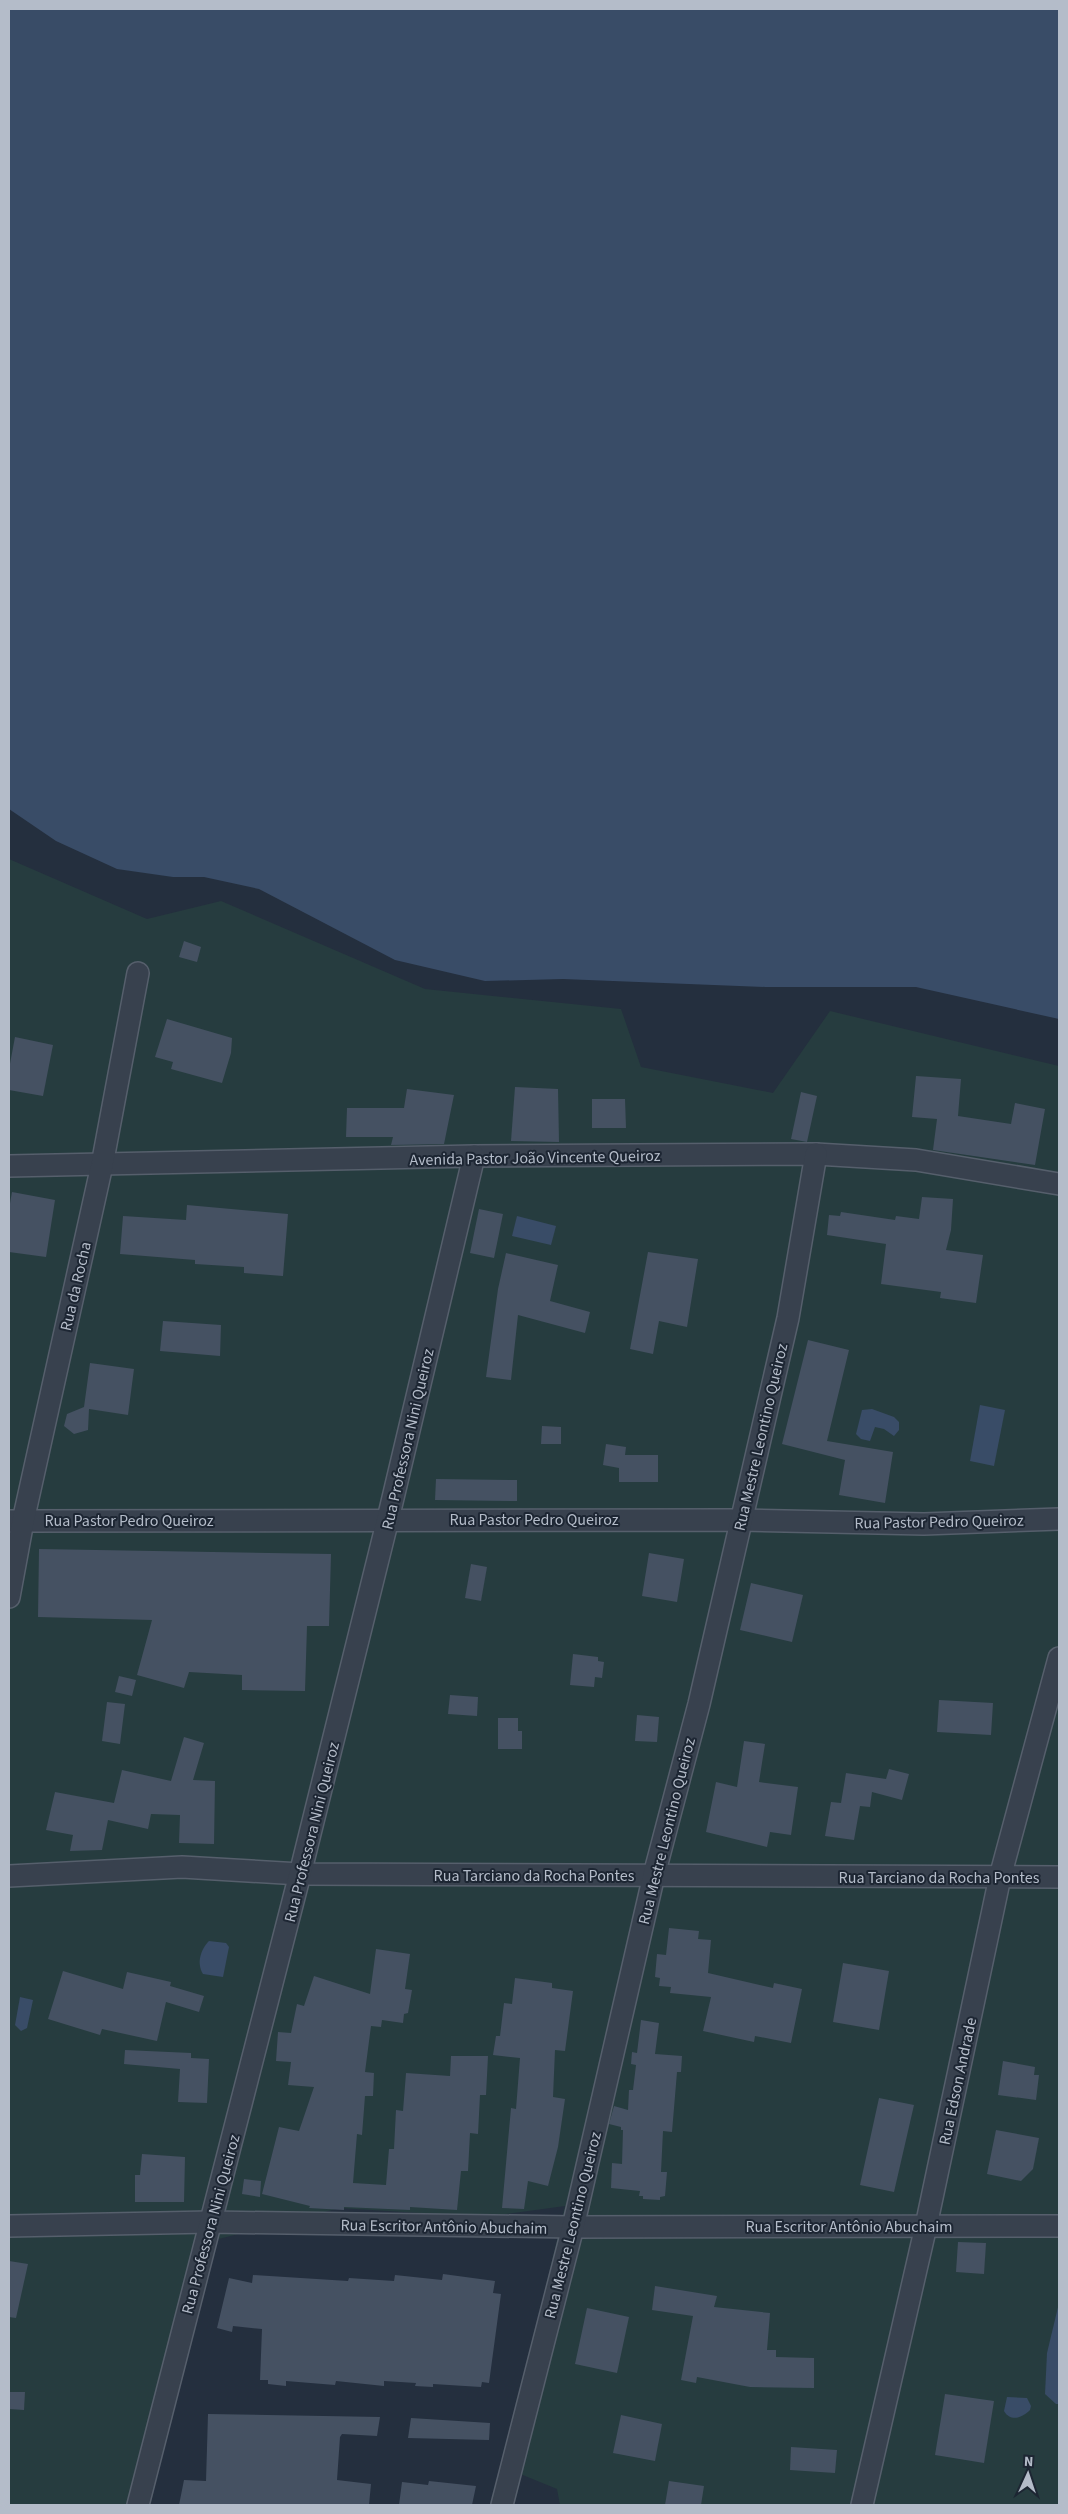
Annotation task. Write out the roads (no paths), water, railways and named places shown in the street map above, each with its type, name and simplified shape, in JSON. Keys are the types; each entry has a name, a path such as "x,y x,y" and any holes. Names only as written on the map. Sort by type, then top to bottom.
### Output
{"street":[{"name":"Rua da Rocha","path":"9,1597 16,1521 102,1165 138,973"},
{"name":"Avenida Pastor João Vincente Queiroz","path":"9,1166 474,1156 816,1154 916,1160 1059,1184"},
{"name":"Rua Mestre Leontino Queiroz","path":"502,2505 574,2227 654,1875 699,1704 788,1318 816,1154"},
{"name":"Rua Professora Nini Queiroz","path":"138,2505 300,1874 388,1519 474,1156"},
{"name":"Rua Pastor Pedro Queiroz","path":"16,1521 741,1520 924,1524 1059,1519"},
{"name":"Rua Edson Andrade","path":"862,2505 926,2226 1000,1877 1059,1658"},
{"name":"Rua Tarciano da Rocha Pontes","path":"9,1876 182,1867 300,1874 1059,1877"},
{"name":"Rua Escritor Antônio Abuchaim","path":"9,2226 210,2222 574,2227 1059,2226"}],"water":[{"path":"9,9 1059,9 1059,1019 916,987 766,987 563,979 485,981 395,960 259,889 204,877 173,877 117,869 56,841 9,809"},
{"path":"517,1216 556,1226 551,1245 512,1236"},
{"path":"980,1405 1005,1410 994,1466 970,1461"},
{"path":"872,1409 894,1417 899,1422 899,1430 894,1436 884,1429 875,1427 870,1441 861,1439 856,1434 862,1410"},
{"path":"209,1941 226,1943 229,1947 223,1977 203,1974 201,1970 200,1956"},
{"path":"20,1997 33,2000 27,2028 21,2031 15,2025"},
{"path":"1059,2303 1059,2404 1056,2404 1045,2394 1047,2353"},
{"path":"1007,2397 1027,2398 1031,2406 1030,2410 1021,2417 1010,2417 1004,2411"}]}
